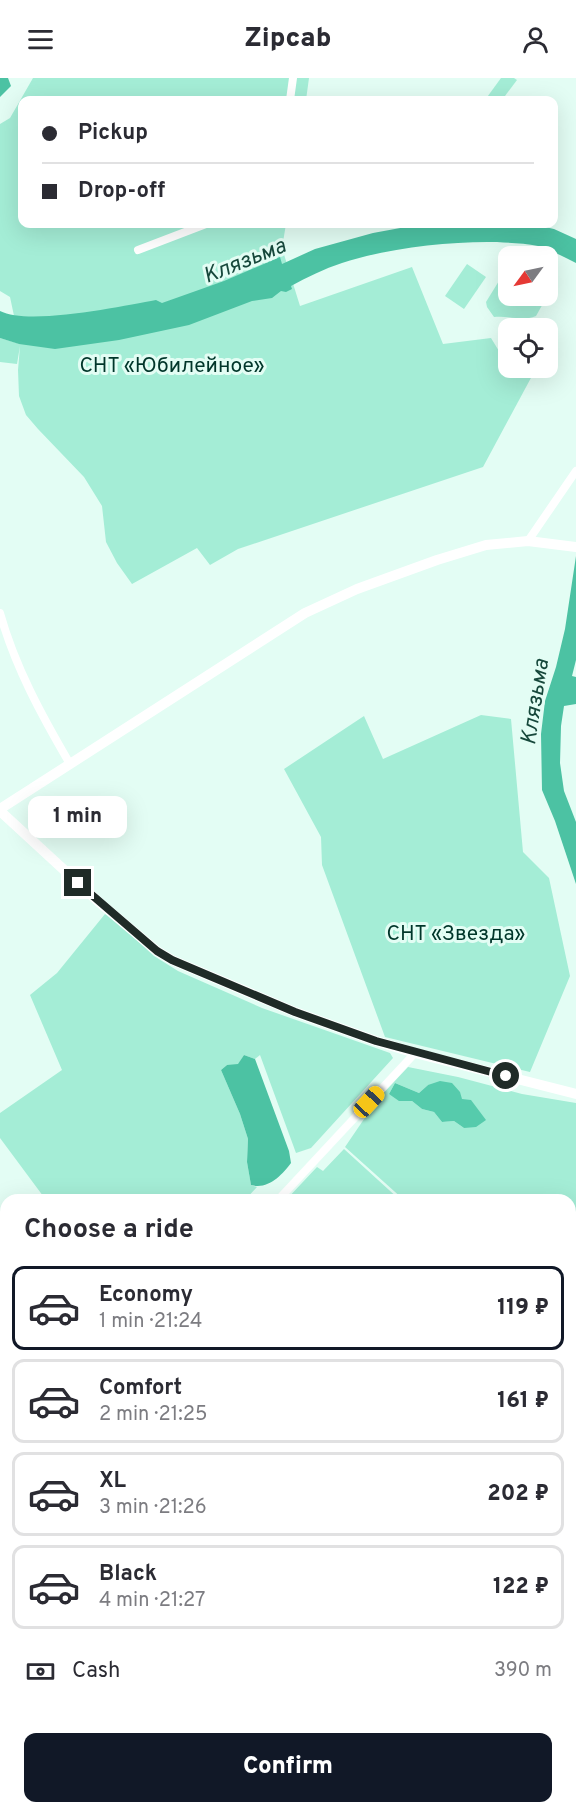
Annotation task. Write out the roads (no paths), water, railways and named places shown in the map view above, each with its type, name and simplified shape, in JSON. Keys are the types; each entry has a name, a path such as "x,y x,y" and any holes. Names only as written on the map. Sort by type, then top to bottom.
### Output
{"street":[{"path":"291,96 293,78"},
{"path":"138,250 196,228"},
{"path":"528,541 576,471"},
{"path":"576,547 528,541 486,545 357,589 304,613 0,810 100,903 157,951 172,960 295,1012 415,1053 576,1094"},
{"path":"0,613 18,666 69,764"},
{"path":"284,1194 415,1053"}],"water label":[{"name":"Клязьма","path":"245,262"},
{"name":"Клязьма","path":"536,702"}],"park label":[{"name":"СНТ «Юбилейное»","path":"172,366"},
{"name":"СНТ «Звезда»","path":"456,934"}]}
